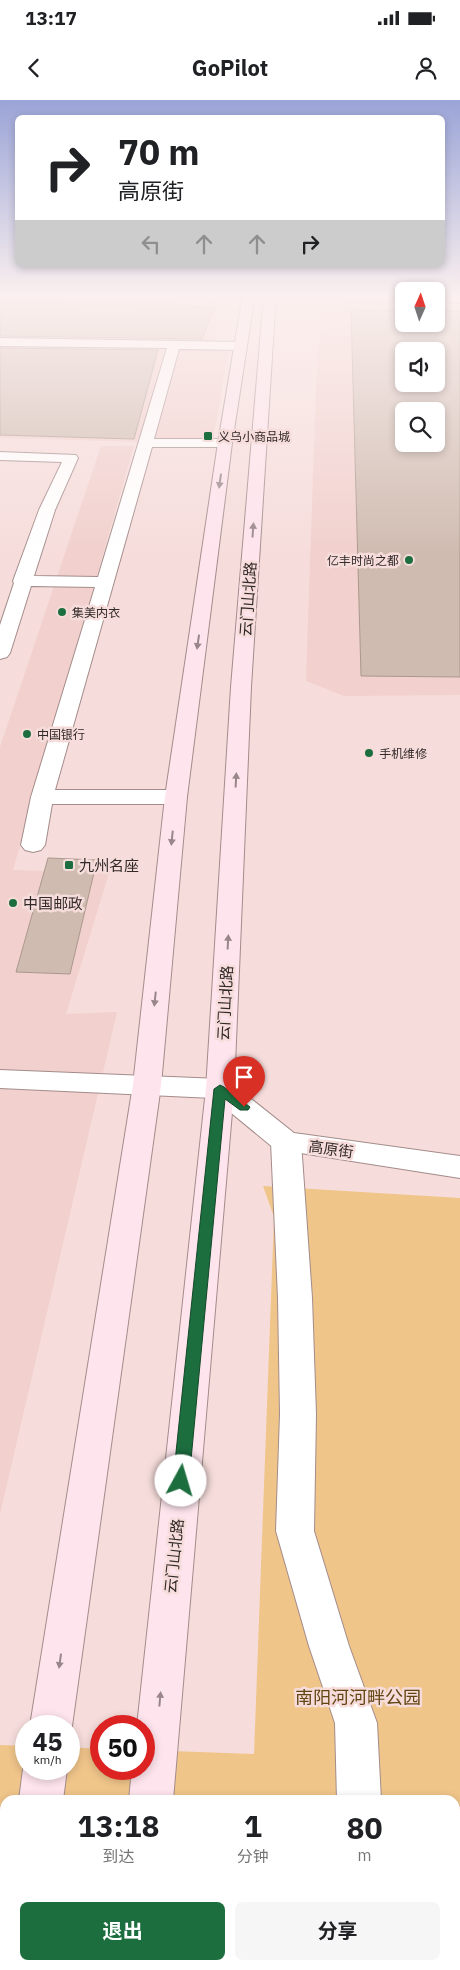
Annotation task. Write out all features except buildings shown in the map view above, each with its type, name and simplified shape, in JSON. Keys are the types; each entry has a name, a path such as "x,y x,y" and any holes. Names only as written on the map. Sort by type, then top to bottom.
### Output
{"main road":[{"path":"53,1715 147,1084 176,797 235,381"},
{"name":"云门山北路","path":"151,1795 167,1618 220,1089 256,381"},
{"path":"42,1795 44,1780"}],"street":[{"path":"33,845 42,797 164,381"},
{"path":"147,443 225,442"},
{"path":"0,456 71,458 47,510 22,581 0,653"},
{"path":"22,581 105,582"},
{"path":"42,797 176,797"},
{"path":"0,1079 147,1084 220,1089 286,1142 295,1298 298,1414 295,1531 329,1646 356,1723 359,1795"},
{"name":"高原街","path":"286,1142 460,1167"}],"shaded area":[{"path":"0,381 223,381 213,440 141,442 0,438"},
{"name":"亿丰时尚之都","path":"316,381 395,381 395,392 445,392 445,381 460,381 460,695 344,696 306,681"},
{"path":"101,446 134,446 13,870 109,873 66,1014 117,1012 0,1514 0,747"}],"green space":[{"name":"南阳河河畔公园","path":"263,1186 460,1198 460,1795 0,1795 0,1745 15,1746 15,1780 80,1780 80,1748 90,1748 90,1780 155,1780 155,1750 254,1754 274,1217"}],"place":[{"name":"义乌小商品城","path":"208,436"},
{"name":"亿丰时尚之都","path":"409,560"},
{"name":"集美内衣","path":"62,612"},
{"name":"中国银行","path":"27,734"},
{"name":"手机维修","path":"369,753"},
{"name":"九州名座","path":"69,865"},
{"name":"中国邮政","path":"13,903"}],"route":[{"path":"181,1481 220,1089 244,1107"}]}
